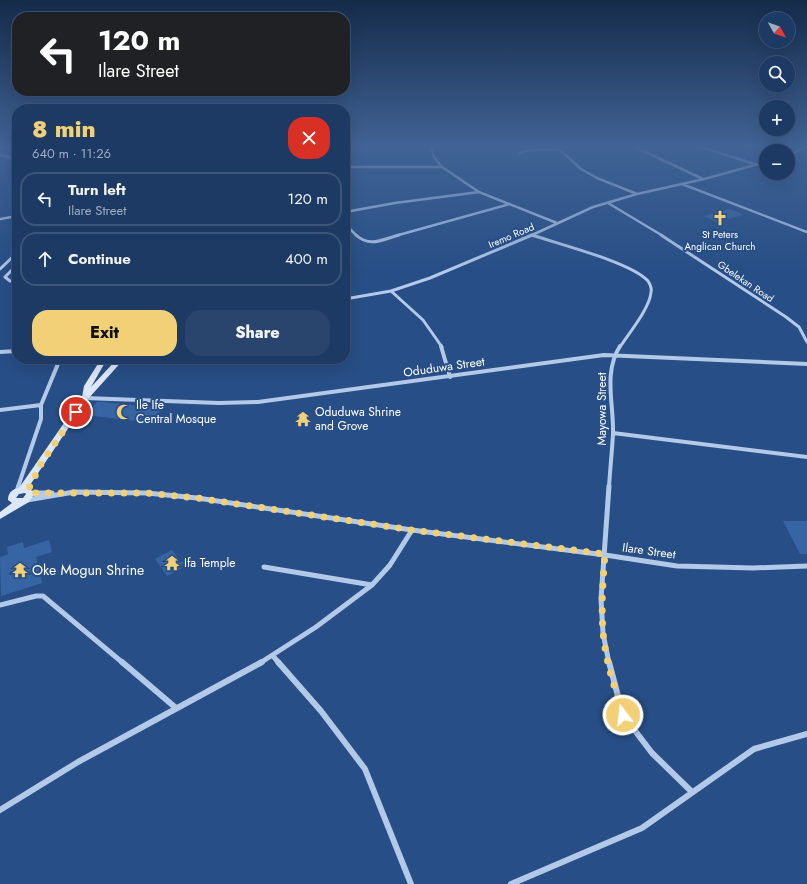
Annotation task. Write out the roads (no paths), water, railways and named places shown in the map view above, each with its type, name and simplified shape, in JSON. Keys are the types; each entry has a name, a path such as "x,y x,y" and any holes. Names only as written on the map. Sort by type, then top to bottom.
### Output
{"street":[{"path":"474,188 480,192 558,223"},
{"path":"623,188 637,194"},
{"name":"Iremo Road","path":"350,298 391,291 430,278 532,235 576,214 637,194 663,188"},
{"path":"693,188 807,232"},
{"path":"350,211 398,201 480,192"},
{"name":"Gbelekan Road","path":"608,203 651,228 786,317 799,327 807,342"},
{"path":"350,229 363,241 373,242 510,204"},
{"path":"0,219 12,217"},
{"name":"Mayowa Street","path":"532,235 608,261 634,272 647,280 652,288 652,295 648,304 614,356 610,374 613,433 601,599 603,633 611,673 623,715 652,753 692,792"},
{"path":"0,269 12,258"},
{"path":"12,270 6,277 12,281"},
{"path":"391,291 423,320 441,345 450,376"},
{"path":"0,352 12,351"},
{"name":"Oduduwa Street","path":"85,398 219,403 258,402 604,355 807,364"},
{"path":"23,495 41,419 41,405 58,364"},
{"path":"85,398 88,386 101,364"},
{"path":"0,516 23,495 41,464 85,398 116,364"},
{"path":"0,410 41,405"},
{"path":"613,433 807,457"},
{"path":"23,495 60,493"},
{"path":"0,513 23,495 60,493"},
{"name":"Ilare Street","path":"60,493 147,493 197,498 412,530 605,554 677,566 753,568 807,566"},
{"path":"0,810 78,762 273,656 316,627 372,585 390,565 412,530"},
{"path":"264,567 372,585"},
{"path":"0,605 36,596 43,596 176,708"},
{"path":"273,656 321,711 365,769 411,884"},
{"path":"511,884 642,828 754,749 807,734"}],"place":[{"name":"St Peters Anglican Church","path":"720,218"},
{"name":"Ile Ife Central Mosque","path":"124,412"},
{"name":"Oduduwa Shrine and Grove","path":"303,419"},
{"name":"Ifa Temple","path":"172,563"},
{"name":"Oke Mogun Shrine","path":"20,570"}]}
